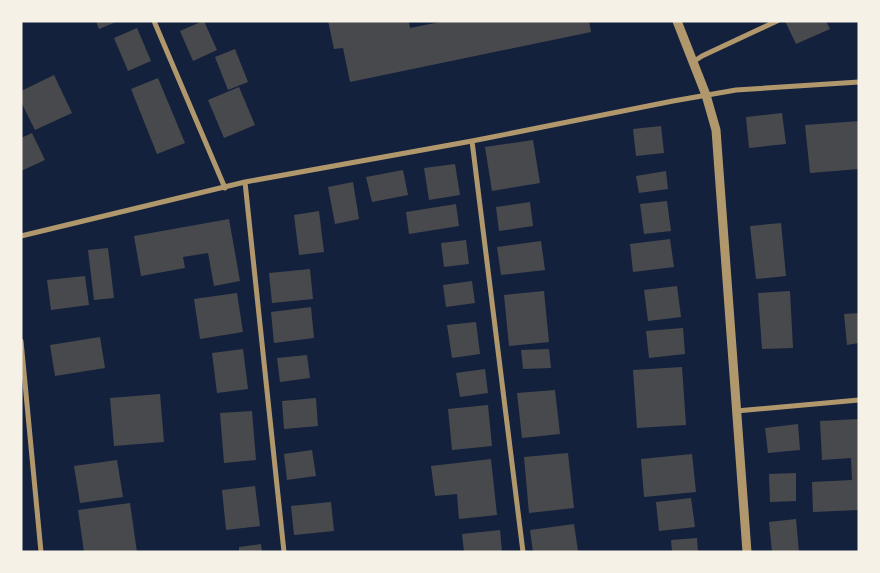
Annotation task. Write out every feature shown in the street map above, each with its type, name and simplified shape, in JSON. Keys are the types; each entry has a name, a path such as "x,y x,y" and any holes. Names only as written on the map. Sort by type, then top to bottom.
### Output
{"street":[{"path":"154,21 225,188"},
{"path":"678,21 706,95 716,130 747,552"},
{"path":"693,62 776,21"},
{"path":"21,236 244,182 472,141 673,101 730,91 859,82"},
{"path":"472,141 523,552"},
{"path":"244,182 284,552"},
{"path":"21,341 41,552"},
{"path":"736,411 859,400"}],"building":[{"path":"96,21 118,21 99,29"},
{"path":"203,21 217,50 193,61 180,31"},
{"path":"328,21 409,21 410,28 445,21 589,21 591,32 350,82 343,48 334,49"},
{"path":"785,21 826,21 830,29 796,44"},
{"path":"137,28 151,61 128,71 114,38"},
{"path":"235,49 248,82 228,90 215,57"},
{"path":"54,75 72,113 35,130 21,102 21,91"},
{"path":"158,78 185,143 157,154 131,89"},
{"path":"239,87 255,125 224,138 208,100"},
{"path":"782,113 786,144 749,148 746,117"},
{"path":"859,121 859,169 810,173 805,125"},
{"path":"661,126 664,153 636,156 633,129"},
{"path":"32,133 45,160 21,171 21,138"},
{"path":"533,140 540,183 492,191 485,147"},
{"path":"455,164 460,195 429,200 424,168"},
{"path":"403,170 408,195 372,202 366,177"},
{"path":"666,171 668,189 639,193 636,176"},
{"path":"353,182 359,219 335,224 328,187"},
{"path":"667,201 671,231 644,234 640,204"},
{"path":"530,202 533,226 499,231 496,207"},
{"path":"456,204 459,226 409,234 406,212"},
{"path":"319,211 324,252 299,255 294,215"},
{"path":"229,219 240,281 214,286 208,253 183,257 185,268 141,276 134,236"},
{"path":"781,223 786,276 756,279 750,226"},
{"path":"670,239 674,267 633,272 630,244"},
{"path":"466,240 469,264 444,267 441,243"},
{"path":"541,241 545,270 501,275 497,247"},
{"path":"108,248 114,298 94,300 88,250"},
{"path":"310,269 313,299 272,303 269,273"},
{"path":"85,276 89,305 51,310 47,280"},
{"path":"472,281 475,303 446,307 443,285"},
{"path":"677,286 681,317 648,321 644,290"},
{"path":"544,291 549,342 509,346 504,295"},
{"path":"790,291 793,348 762,349 758,293"},
{"path":"237,293 243,332 200,339 194,299"},
{"path":"311,307 314,338 274,343 271,312"},
{"path":"859,313 859,343 847,345 844,314"},
{"path":"476,322 480,354 452,358 447,325"},
{"path":"683,328 685,354 649,358 646,331"},
{"path":"100,337 105,368 55,376 50,345"},
{"path":"243,349 248,389 217,393 212,353"},
{"path":"549,349 551,368 523,369 521,350"},
{"path":"307,355 310,378 280,382 277,358"},
{"path":"682,367 686,425 637,428 633,370"},
{"path":"485,369 488,393 460,397 456,373"},
{"path":"555,390 560,434 522,438 517,393"},
{"path":"160,394 164,442 114,446 110,398"},
{"path":"316,398 318,426 284,429 282,401"},
{"path":"488,405 492,446 452,450 448,409"},
{"path":"252,411 256,460 224,463 220,413"},
{"path":"859,419 859,510 813,512 812,482 852,480 851,458 822,460 820,421"},
{"path":"798,424 800,450 768,453 765,428"},
{"path":"312,450 316,476 287,480 284,454"},
{"path":"568,453 574,508 529,513 524,457"},
{"path":"692,454 696,492 644,497 641,459"},
{"path":"491,459 497,515 459,519 457,494 435,496 431,466"},
{"path":"117,460 123,497 80,503 74,466"},
{"path":"796,473 796,501 770,502 769,474"},
{"path":"255,486 260,526 226,530 222,490"},
{"path":"691,498 695,527 659,531 656,502"},
{"path":"331,502 334,531 294,535 291,506"},
{"path":"130,503 137,552 84,552 78,510"},
{"path":"796,519 799,552 772,552 769,522"},
{"path":"574,524 578,551 533,552 530,530"},
{"path":"500,530 502,552 464,552 462,534"},
{"path":"697,538 698,552 672,552 671,540"},
{"path":"261,544 262,552 239,552 239,547"}]}
